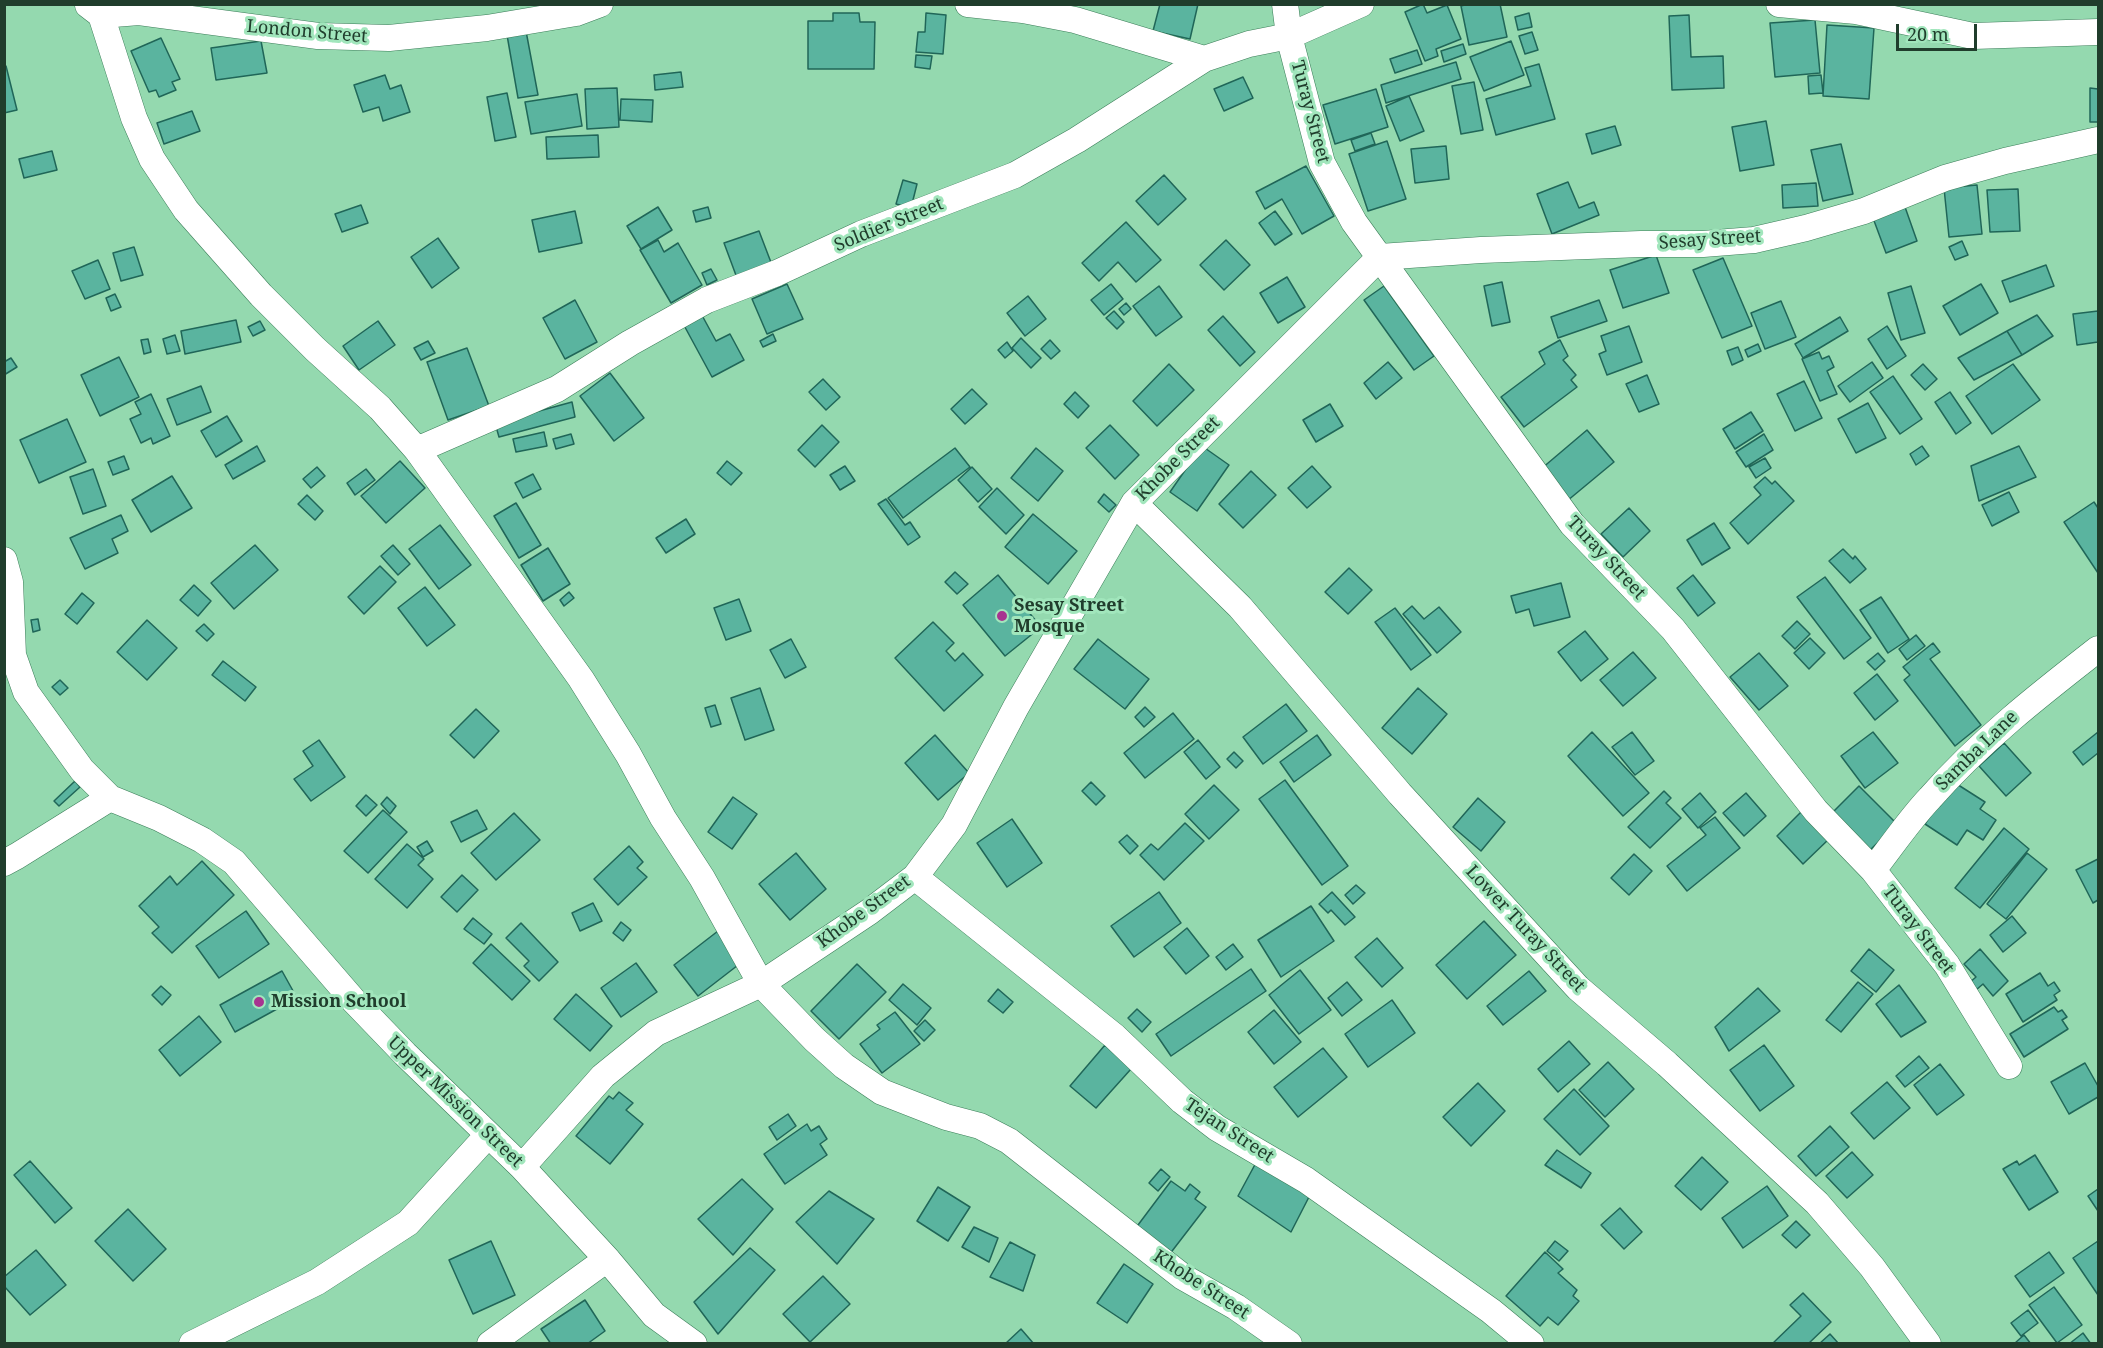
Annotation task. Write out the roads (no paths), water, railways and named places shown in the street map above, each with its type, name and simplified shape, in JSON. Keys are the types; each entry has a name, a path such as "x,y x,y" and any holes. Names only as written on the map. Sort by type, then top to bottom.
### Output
{"street":[{"name":"London Street","path":"94,10 139,12 318,36 389,38 487,28 576,13 600,4"},
{"path":"968,4 1023,10 1075,20 1204,59"},
{"name":"Turay Street","path":"1284,4 1289,36 1322,163 1354,222 1572,524 1673,629 1816,811 1873,870 1947,966 2008,1066"},
{"name":"Soldier Street","path":"417,450 557,389 630,343 707,300 777,273 861,234 1015,175 1077,140 1204,59 1250,44 1289,36 1361,4"},
{"path":"1779,4 1856,11 1973,36 2098,32"},
{"path":"94,10 134,118 152,159 186,210 261,295 315,349 380,408 417,450 581,679 628,754 663,818 702,878 760,984 656,1033 603,1076 522,1167"},
{"name":"Sesay Street","path":"1380,257 1481,250 1703,244 1754,240 1864,211 1945,178 2005,161 2098,140"},
{"name":"Khobe Street","path":"1289,1344 1236,1307 1183,1277 1009,1141 980,1126 946,1117 882,1092 844,1066 814,1040 760,984 869,912 915,877 954,825 1016,707 1134,503 1380,257"},
{"name":"Lower Turay Street","path":"1134,503 1240,607 1400,794 1578,988 1667,1064 1817,1203 1872,1267 1928,1344"},
{"name":"Upper Mission Street","path":"4,560 10,582 13,655 26,692 82,770 110,798 202,840 234,862 354,1001 522,1167 607,1259 654,1315 694,1344"},
{"name":"Samba Lane","path":"1873,870 1929,798 1977,749 2026,704 2098,649"},
{"path":"4,863 110,798"},
{"name":"Tejan Street","path":"915,877 1114,1036 1182,1101 1217,1128 1306,1180 1491,1311 1531,1344"},
{"path":"192,1344 317,1282 408,1223 488,1135"},
{"path":"490,1344 607,1259"}],"place":[{"name":"Sesay Street Mosque","path":"1002,616"},
{"name":"Mission School","path":"259,1002"}]}
